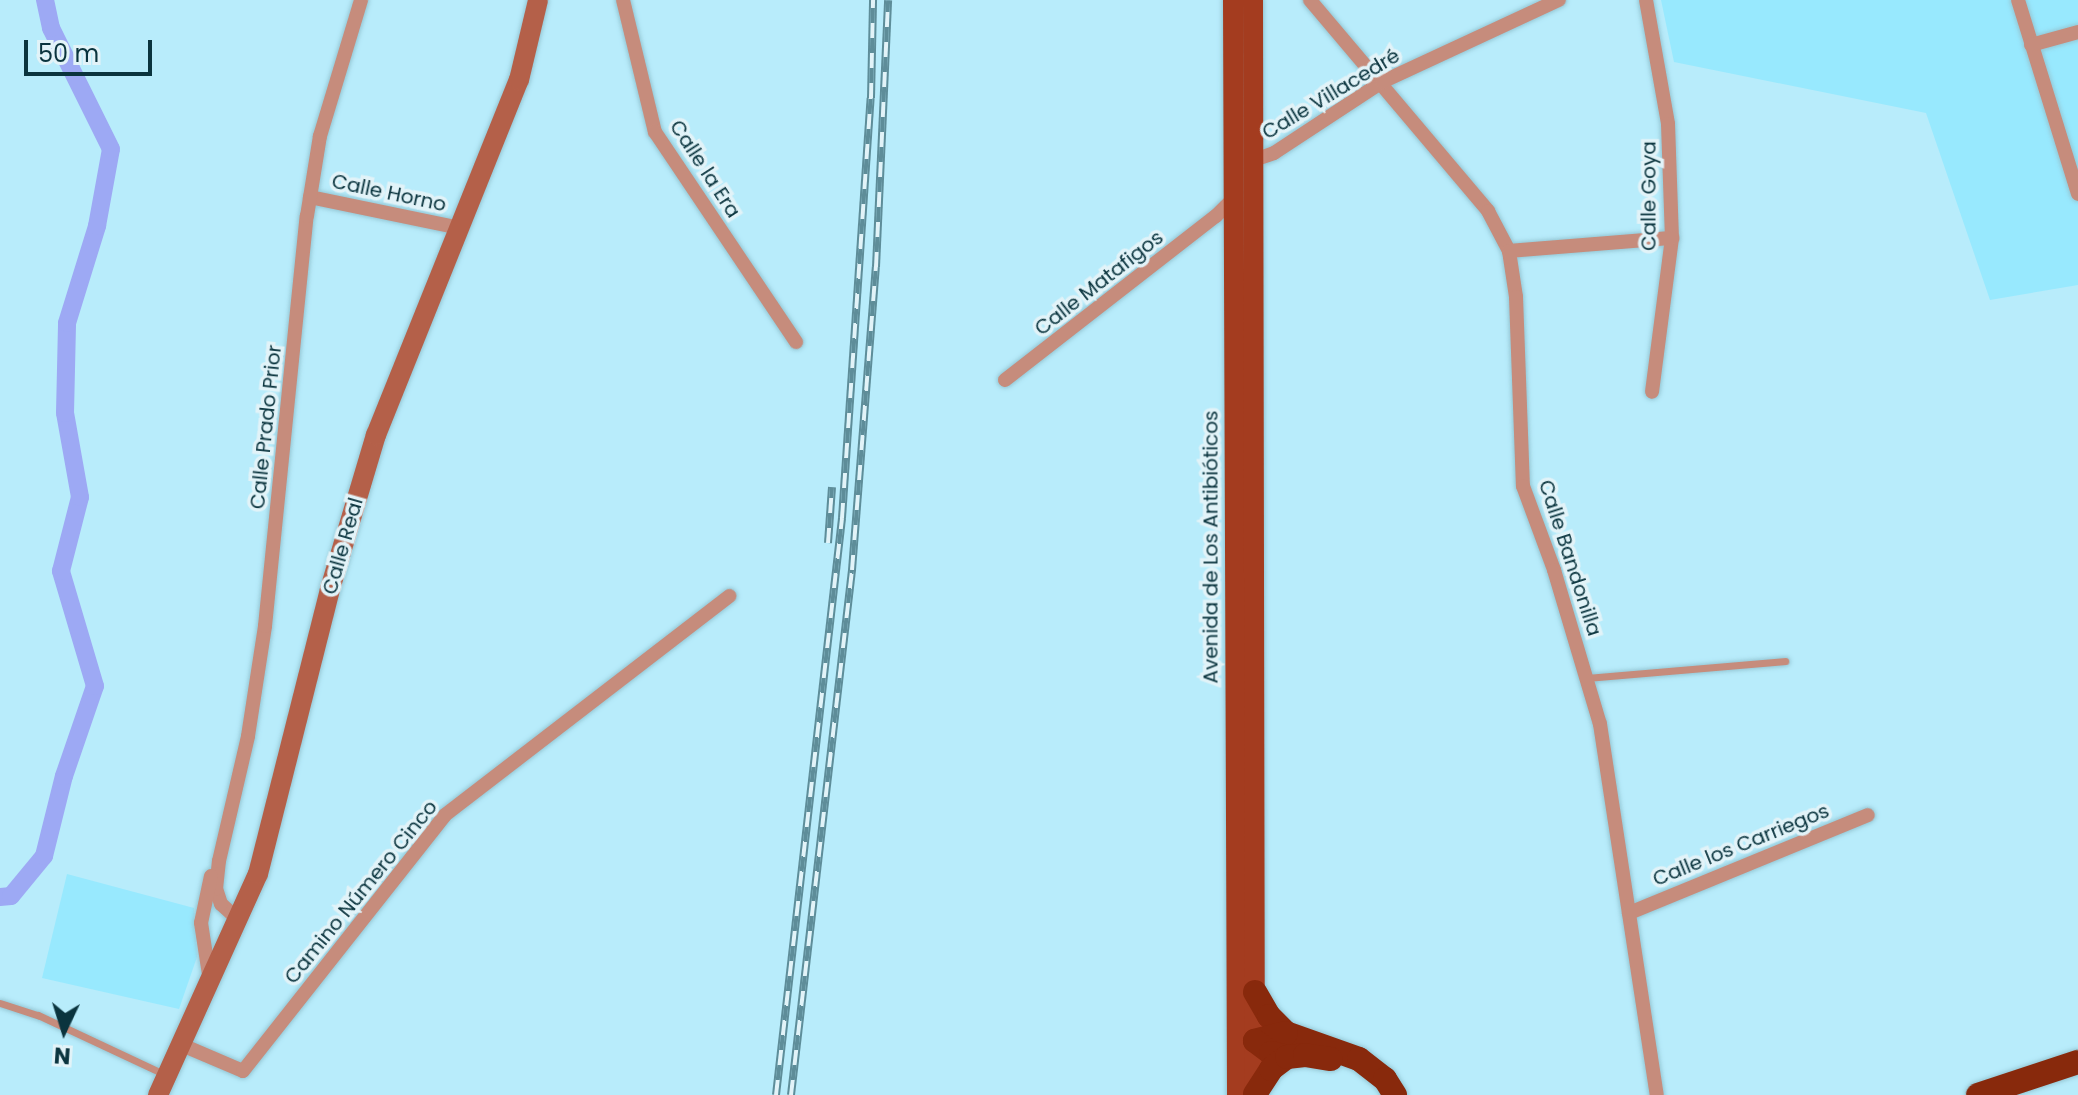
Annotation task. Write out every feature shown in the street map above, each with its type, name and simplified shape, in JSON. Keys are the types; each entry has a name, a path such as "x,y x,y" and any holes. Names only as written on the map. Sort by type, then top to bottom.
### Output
{"highway":[{"path":"1255,992 1286,1045 1305,1055 1330,1059 1368,1078 1382,1095"},
{"path":"1255,1041 1271,1053 1286,1045 1359,1059 1385,1079 1395,1095"},
{"path":"1255,1094 1286,1045"},
{"path":"1978,1095 2078,1062"}],"main road":[{"name":"Avenida de Los Antibióticos","path":"1233,0 1237,1095"},
{"path":"1253,0 1255,1094"},
{"path":"1233,29 1243,66 1244,149 1254,160"},
{"path":"1235,197 1245,184 1254,160"},
{"path":"1253,644 1245,604 1244,484 1233,469 1246,453 1254,424"},
{"path":"1235,775 1244,817 1247,1011 1255,1041 1247,1065 1247,1095"}],"street":[{"name":"Calle Prado Prior","path":"242,915 231,913 221,904 216,889 219,861 248,736 265,626 310,197 320,136 361,0"},
{"name":"Calle Real","path":"158,1095 242,915 276,813 330,589 376,435 519,80 538,0"},
{"name":"Calle la Era","path":"623,0 655,132 796,342"},
{"name":"Calle Bandonilla","path":"1310,0 1488,211 1509,251 1516,297 1523,486 1600,724 1657,1095"},
{"name":"Calle Villacedré","path":"1254,160 1274,153 1382,82 1559,0"},
{"name":"Calle Goya","path":"1646,0 1668,124 1672,238 1652,392"},
{"path":"2018,0 2078,194"},
{"path":"2031,45 2078,32"},
{"name":"Calle Horno","path":"310,197 460,228"},
{"name":"Calle Matafigos","path":"1005,380 1216,216 1235,197"},
{"path":"1216,216 1236,231"},
{"path":"1509,251 1672,238"},
{"name":"Camino Número Cinco","path":"182,1045 243,1071 445,815 729,596"},
{"name":"Calle los Carriegos","path":"1629,913 1868,815"},
{"name":"Calle Prado Prior","path":"211,983 201,923 212,873 219,861"},
{"path":"201,923 231,940"}],"lane":[{"path":"1587,678 1785,661"},
{"path":"0,1003 38,1015 168,1075"}],"shaded area":[{"path":"1661,0 2078,0 2078,285 1990,300 1926,113 1674,62"},
{"path":"67,874 194,908 197,957 179,1009 42,978"}],"waterway":[{"path":"0,897 11,896 44,856 64,776 95,686 61,571 80,497 65,413 67,323 97,226 111,149 51,28 45,0"}],"railway":[{"path":"776,1095 842,518 871,98 873,0"},
{"path":"791,1095 852,570 876,267 888,0"},
{"path":"828,543 832,487"}]}
